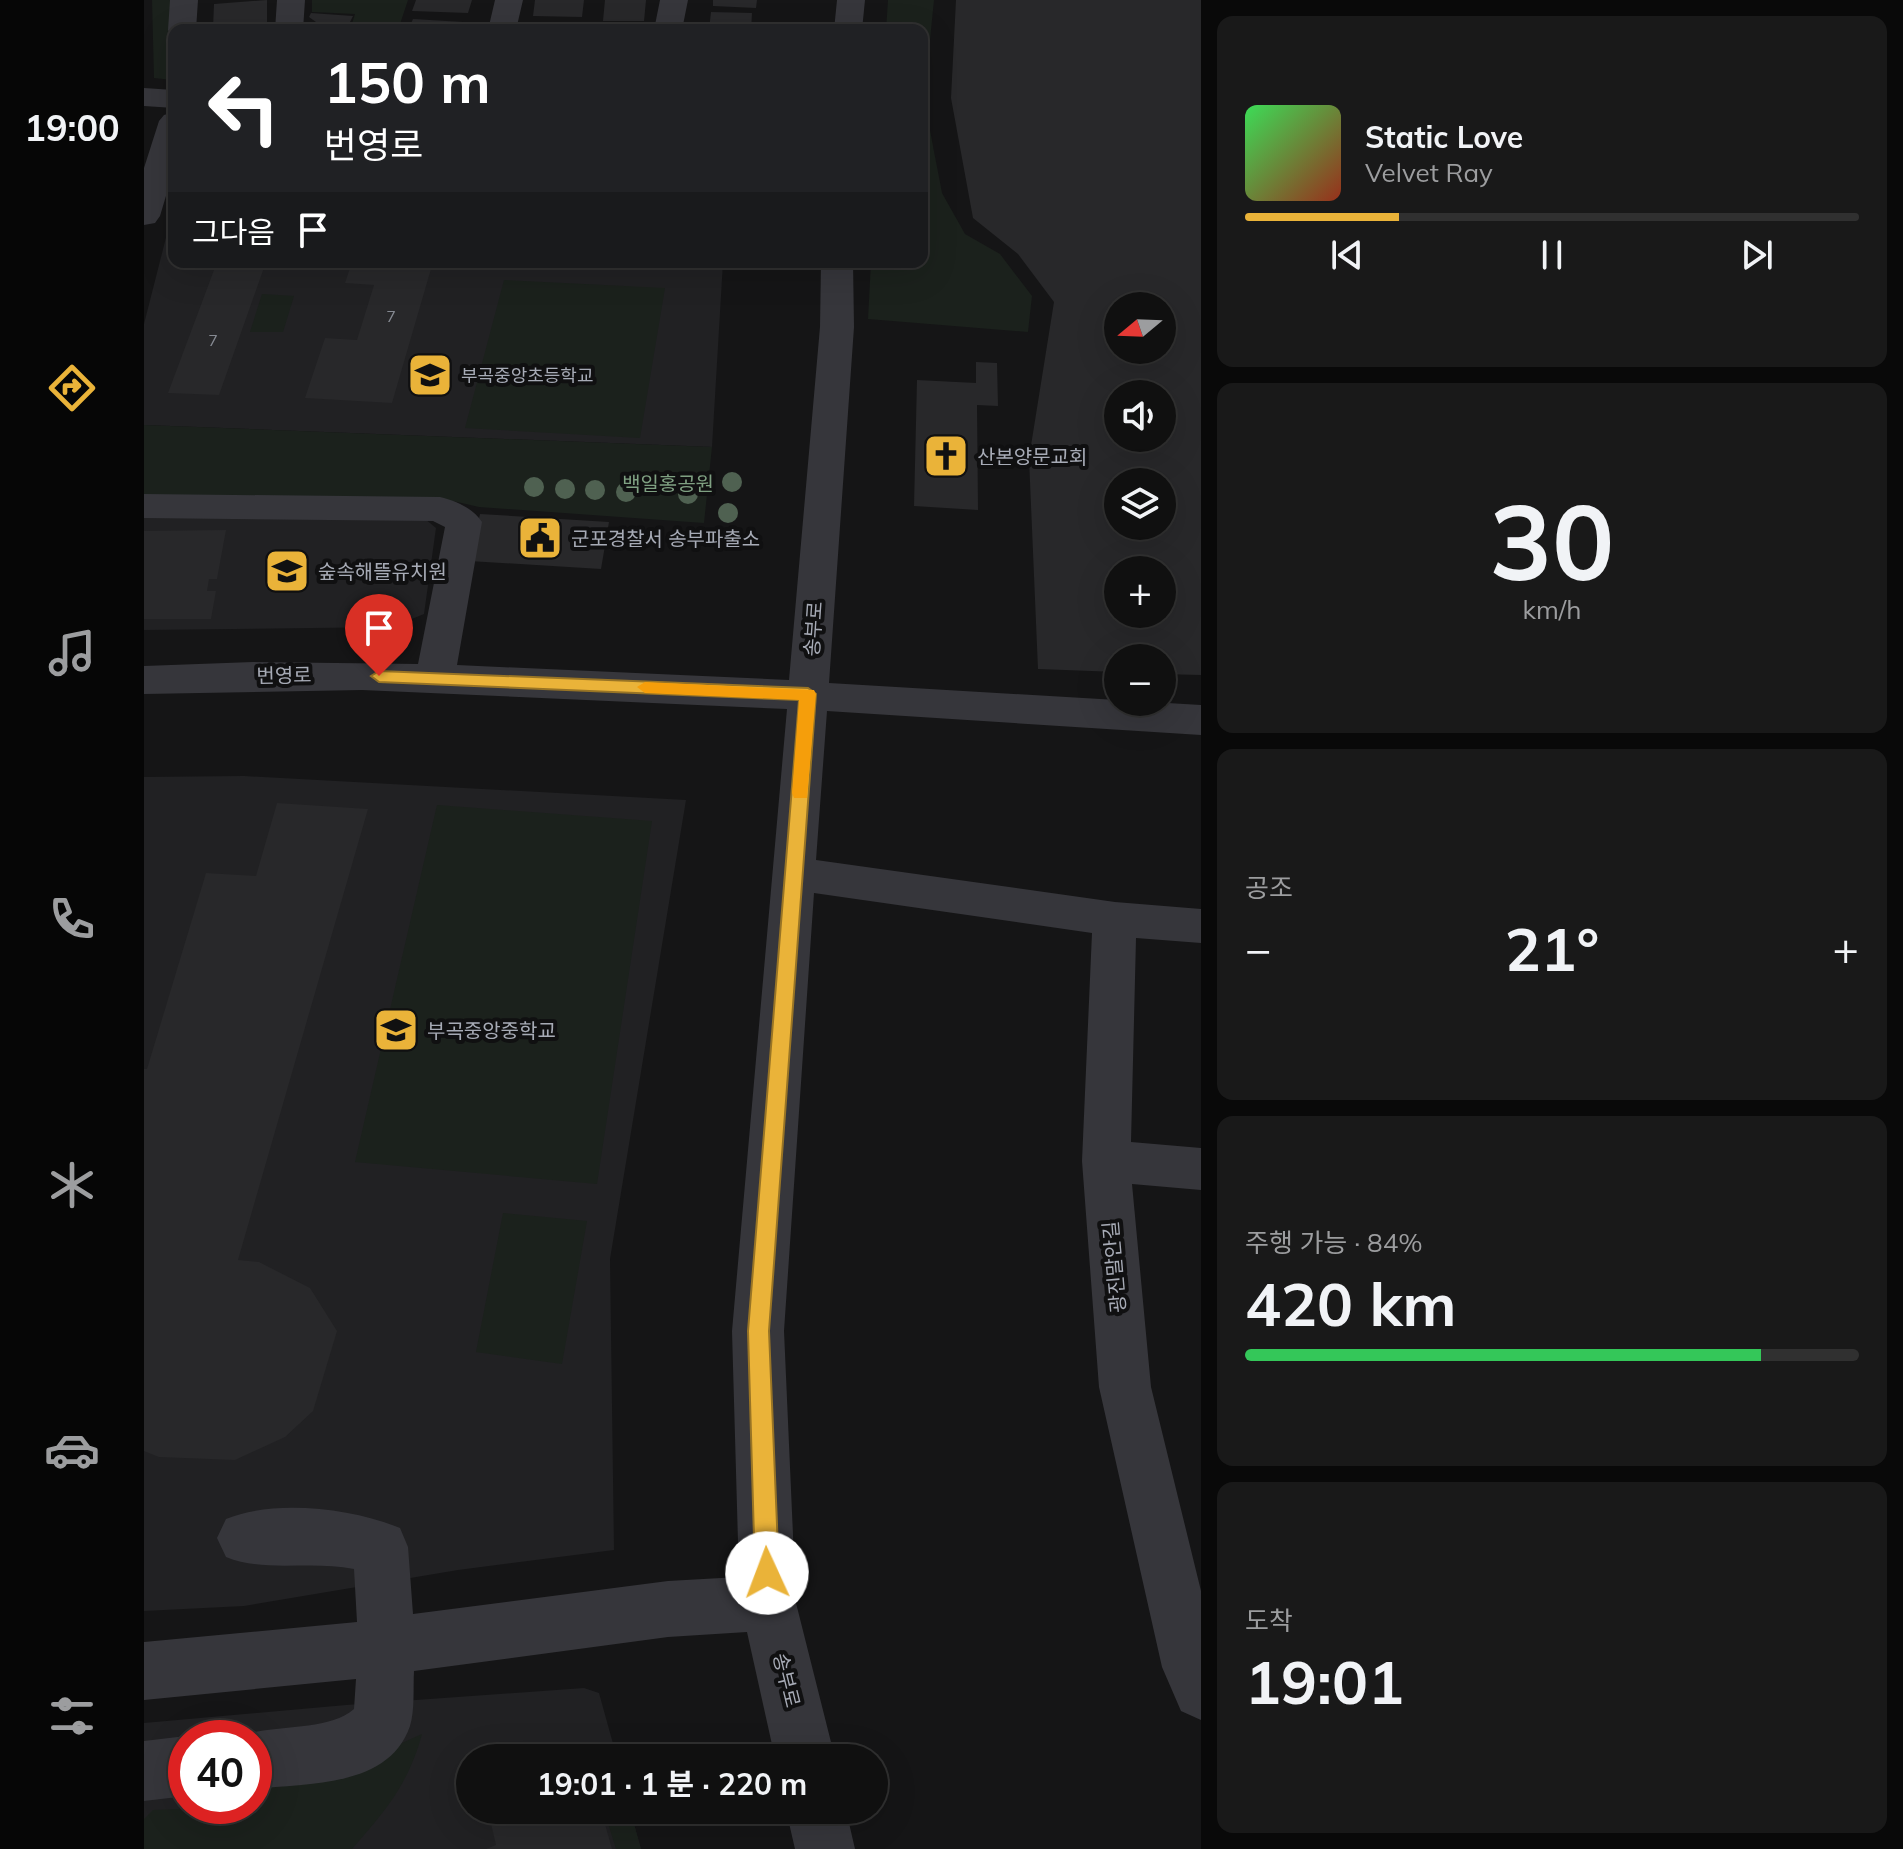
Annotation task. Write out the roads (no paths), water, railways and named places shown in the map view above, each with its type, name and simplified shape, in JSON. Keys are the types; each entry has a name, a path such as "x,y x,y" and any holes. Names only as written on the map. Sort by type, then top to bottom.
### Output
{"street":[{"path":"182,24 184,0"},
{"path":"289,24 291,0"},
{"path":"503,24 509,0"},
{"path":"669,24 674,0"},
{"path":"849,24 851,0"},
{"path":"144,97 168,99"},
{"path":"144,216 168,140"},
{"name":"송부로","path":"802,1744 768,1603 758,1331 837,327 837,268"},
{"path":"144,506 440,509 464,522 435,678"},
{"name":"번영로","path":"144,680 323,674 435,678 808,694 1201,720"},
{"path":"794,874 1115,919 1201,926"},
{"name":"광진말안길","path":"1115,919 1106,1161 1125,1387 1191,1667 1201,1691"},
{"path":"1106,1161 1201,1169"},
{"path":"245,1538 328,1536 380,1547 369,1649 382,1723 353,1748 272,1757"},
{"path":"144,1671 369,1649 668,1609 768,1603"},
{"path":"144,1771 168,1768"},
{"path":"819,1824 825,1849"}],"place":[{"name":"부곡중앙초등학교","path":"430,375"},
{"name":"산본양문교회","path":"946,456"},
{"name":"군포경찰서 송부파출소","path":"540,538"},
{"name":"숲속해뜰유치원","path":"287,571"},
{"name":"부곡중앙중학교","path":"396,1030"}],"park label":[{"name":"백일홍공원","path":"668,483"}]}
